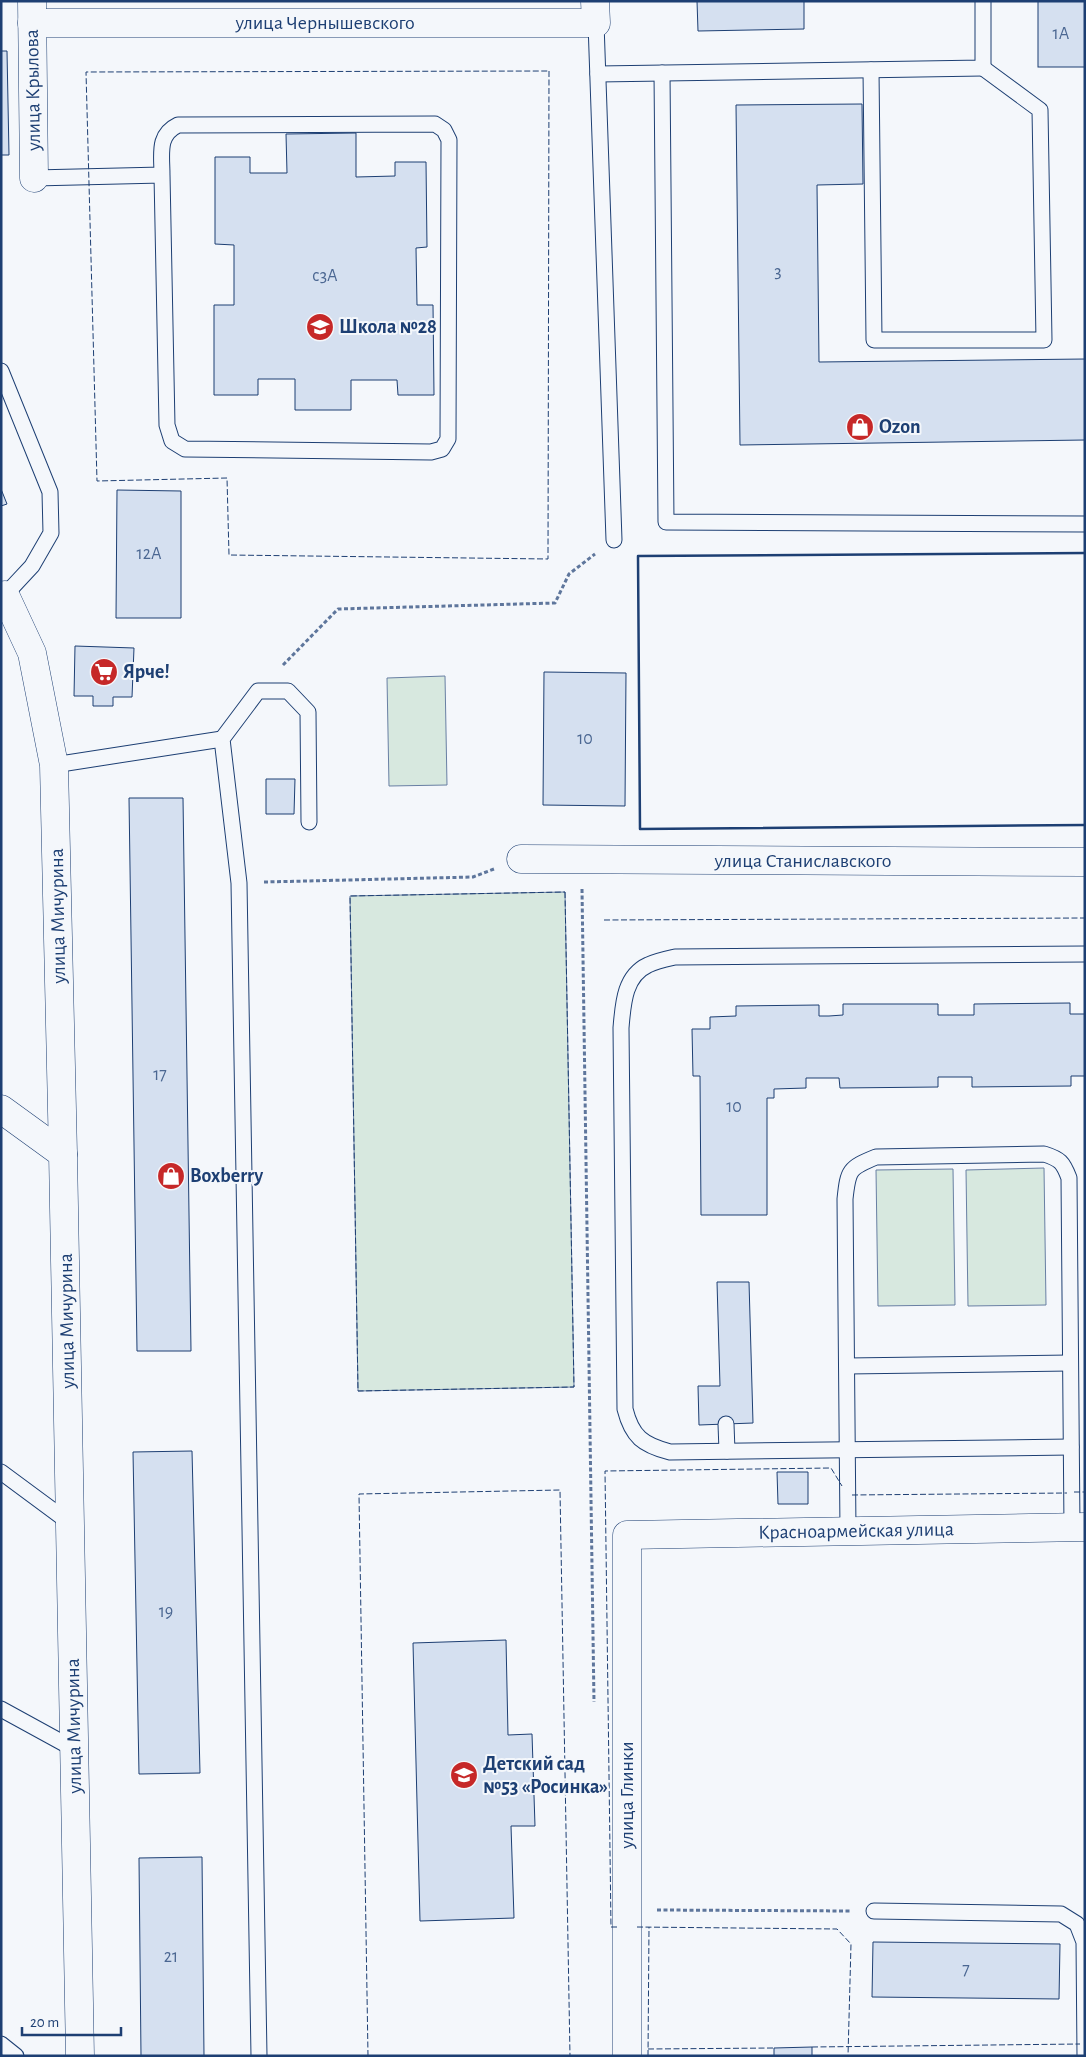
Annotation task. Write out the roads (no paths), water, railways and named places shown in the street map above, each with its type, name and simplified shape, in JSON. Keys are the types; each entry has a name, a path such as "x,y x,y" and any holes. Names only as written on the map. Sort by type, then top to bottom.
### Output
{"street":[{"name":"улица Чернышевского","path":"32,12 595,12"},
{"name":"улица Крылова","path":"32,12 34,178"},
{"name":"улица Мичурина","path":"3,595 32,653 54,765 64,1154 80,2056"},
{"name":"улица Станиславского","path":"521,859 1085,862"},
{"path":"1,1109 64,1154"},
{"name":"Красноармейская улица","path":"627,1535 1078,1527"},
{"name":"улица Глинки","path":"626,2056 627,1535"}],"lane":[{"path":"983,1 983,68"},
{"path":"595,12 614,540"},
{"path":"598,74 983,68 1040,110 1044,340 874,340 871,70"},
{"path":"662,73 666,522 1085,524"},
{"path":"435,124 444,130 449,140 448,439 442,449 431,452 185,450 172,441 167,425 162,174 163,139 168,130 178,126 435,124"},
{"path":"34,178 162,174"},
{"path":"1,371 50,492 51,533 32,566 3,595"},
{"path":"259,2056 239,883 222,739 258,691 288,690 308,712 309,822"},
{"path":"54,765 222,739"},
{"path":"1071,1446 670,1452 652,1447 639,1438 628,1423 625,1410 621,1028 624,999 630,981 646,965 675,957 1085,954"},
{"path":"848,1531 845,1199 847,1177 856,1165 876,1157 1044,1154 1057,1158 1064,1165 1068,1178 1071,1446 1078,1527"},
{"path":"846,1366 1070,1363"},
{"path":"726,1424 727,1451"},
{"path":"1,1472 70,1523"},
{"path":"1,1709 74,1749"},
{"path":"874,1911 1061,1914 1077,1924 1084,1942 1085,2056"},
{"path":"1,2044 16,2056"}],"place":[{"name":"Школа №28","path":"320,327"},
{"name":"Ozon","path":"860,427"},
{"name":"Ярче!","path":"104,672"},
{"name":"Boxberry","path":"171,1176"},
{"name":"Детский сад №53 «Росинка»","path":"464,1775"}]}
